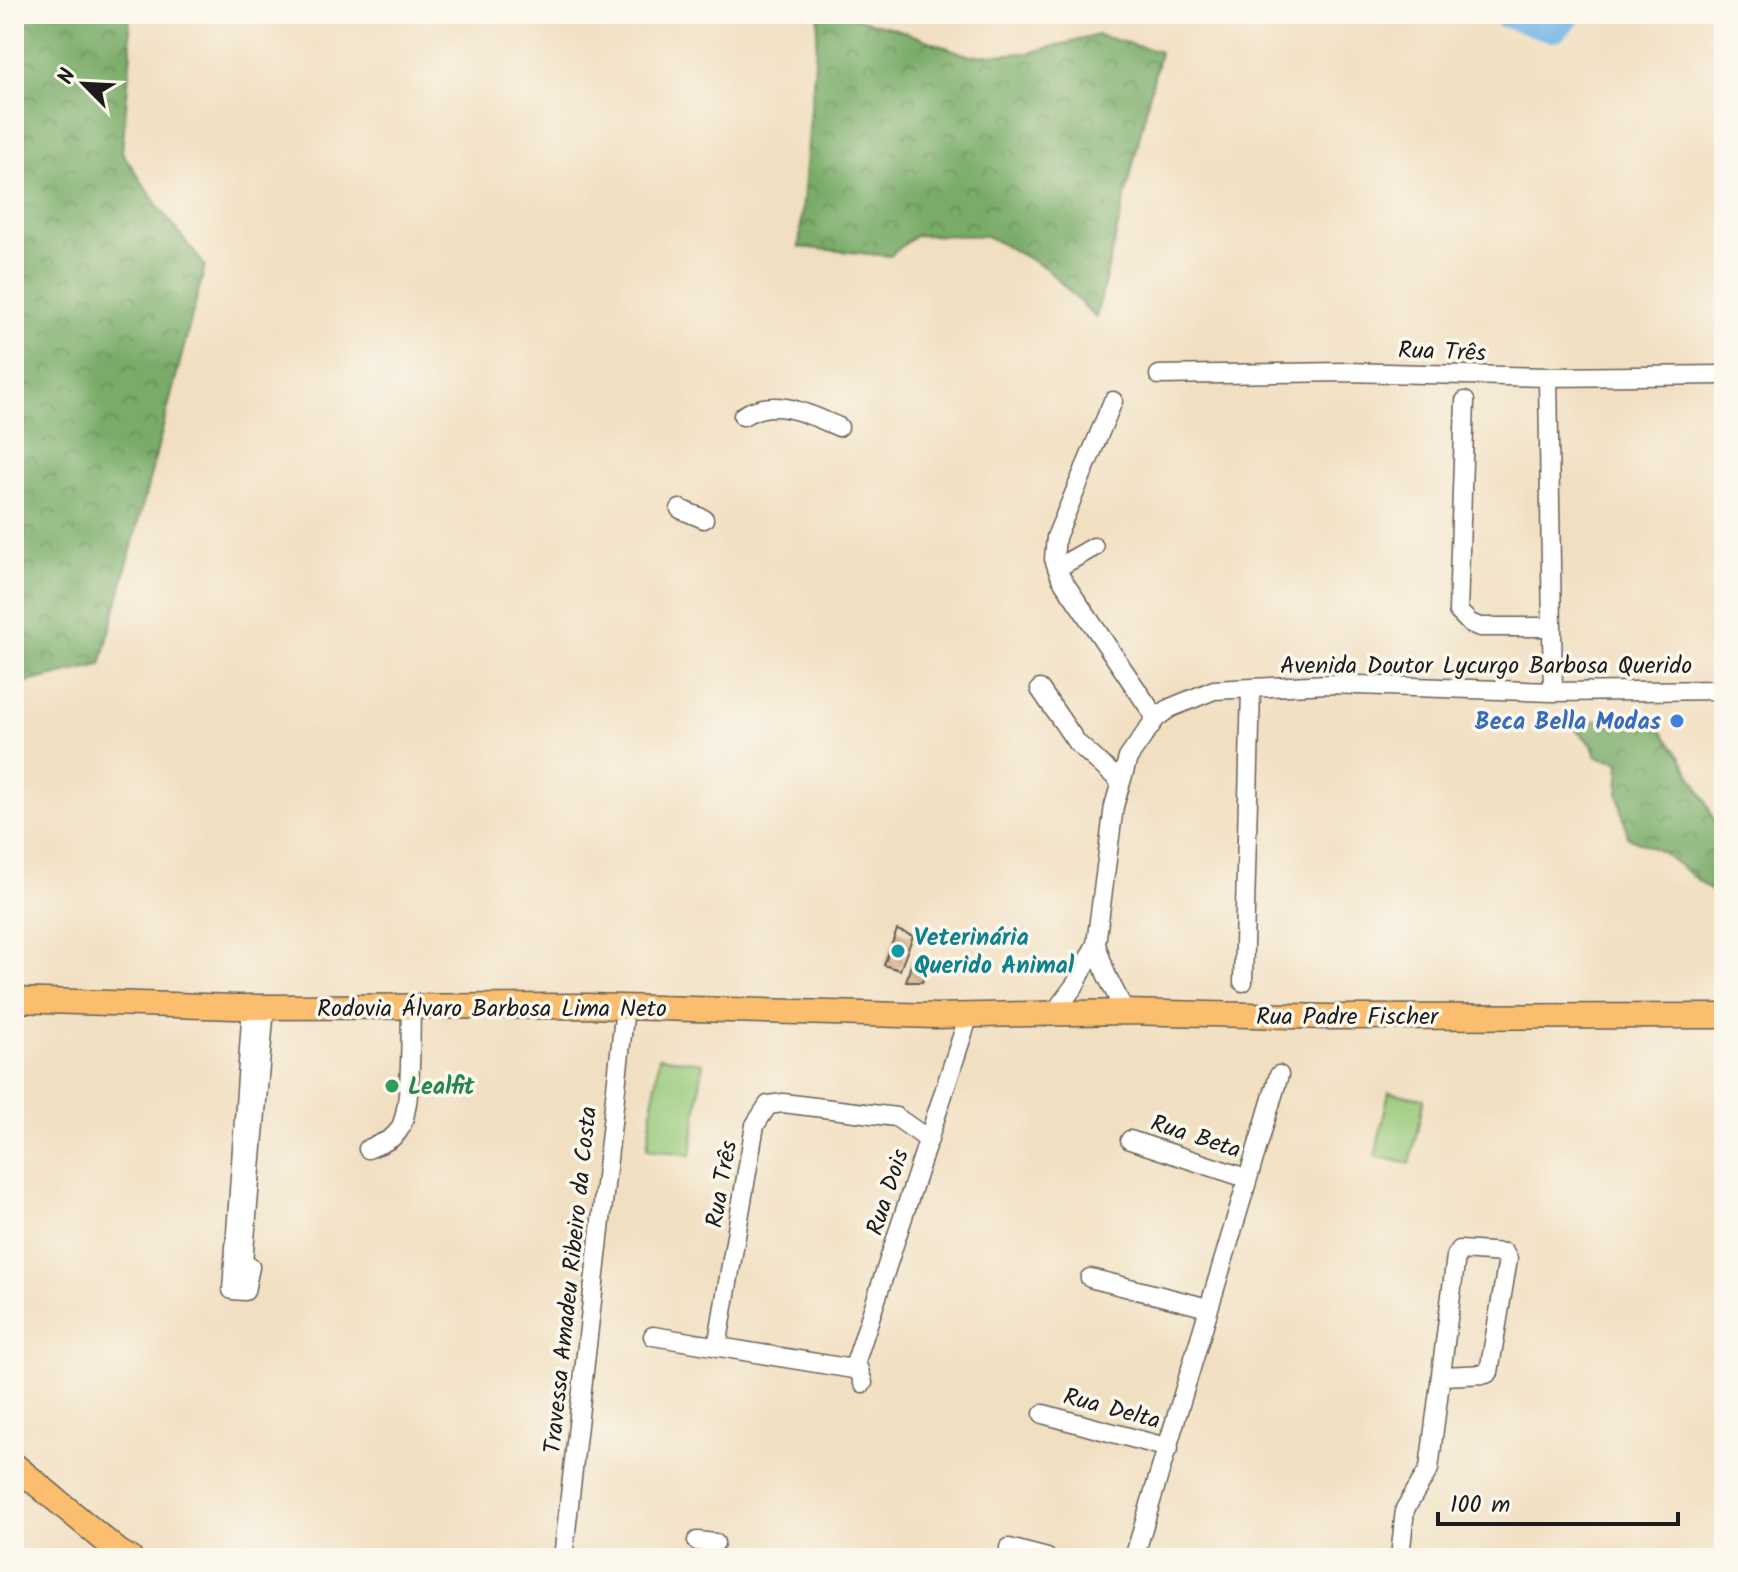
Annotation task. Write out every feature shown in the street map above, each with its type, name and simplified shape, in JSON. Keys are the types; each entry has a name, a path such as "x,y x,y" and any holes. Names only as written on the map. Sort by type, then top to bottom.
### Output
{"main road":[{"name":"Rodovia Álvaro Barbosa Lima Neto","path":"14,1000 969,1015"},
{"name":"Rua Padre Fischer","path":"969,1015 1125,1012 1318,1017 1724,1016"},
{"path":"14,1465 121,1556"}],"street":[{"name":"Rua Três","path":"1159,375 1345,372 1548,377 1724,375"},
{"path":"1548,377 1553,692"},
{"path":"1113,401 1056,537 1054,559 1156,718"},
{"path":"1465,401 1458,611 1470,623 1480,627 1551,627"},
{"path":"743,416 765,406 795,409 839,427"},
{"path":"680,509 704,519"},
{"path":"1057,568 1094,547"},
{"name":"Avenida Doutor Lycurgo Barbosa Querido","path":"1096,944 1114,806 1128,758 1156,718 1170,708 1214,690 1328,684 1553,692 1724,690"},
{"path":"1040,689 1077,743 1121,782"},
{"path":"1243,982 1251,689"},
{"path":"1096,944 1106,974 1125,1012"},
{"path":"1054,1013 1075,985 1096,944"},
{"path":"368,1149 389,1140 400,1128 405,1110 411,1005"},
{"path":"259,1006 243,1263 250,1267 245,1291 232,1290 259,1006"},
{"name":"Travessa Amadeu Ribeiro da Costa","path":"563,1558 625,1008"},
{"name":"Rua Dois","path":"717,1347 861,1376 856,1361 969,1015"},
{"path":"1134,1558 1279,1075"},
{"name":"Rua Três","path":"717,1347 755,1125 768,1105 783,1103 896,1117 929,1140"},
{"name":"Rua Beta","path":"1130,1140 1246,1178"},
{"path":"1400,1558 1405,1509 1429,1469 1457,1252 1505,1253 1508,1259 1489,1372 1443,1376"},
{"path":"1090,1278 1208,1308"},
{"path":"653,1336 717,1347"},
{"name":"Rua Delta","path":"1043,1414 1169,1448"},
{"path":"1009,1548 1047,1558"}],"green space":[{"path":"14,14 129,14 131,51 122,152 158,206 205,266 101,665 14,685"},
{"path":"819,14 839,14 897,29 970,56 1028,53 1098,35 1160,52 1096,318 1046,268 987,236 916,235 890,256 799,247"},
{"path":"1651,718 1681,757 1724,843 1724,857 1714,893 1662,852 1628,837 1618,793 1620,762 1597,757 1592,745 1567,720"},
{"path":"659,1057 703,1063 691,1155 647,1149"},
{"path":"1389,1092 1424,1099 1410,1164 1375,1156"}],"building":[{"name":"Veterinária Querido Animal","path":"897,930 913,936 900,970 884,965"},
{"path":"912,961 928,966 922,982 906,982"}],"waterway":[{"path":"1506,14 1554,28 1568,14"}],"place":[{"name":"Beca Bella Modas","path":"1677,721"},
{"name":"Veterinária Querido Animal","path":"898,951"},
{"name":"Lealfit","path":"392,1086"}]}
